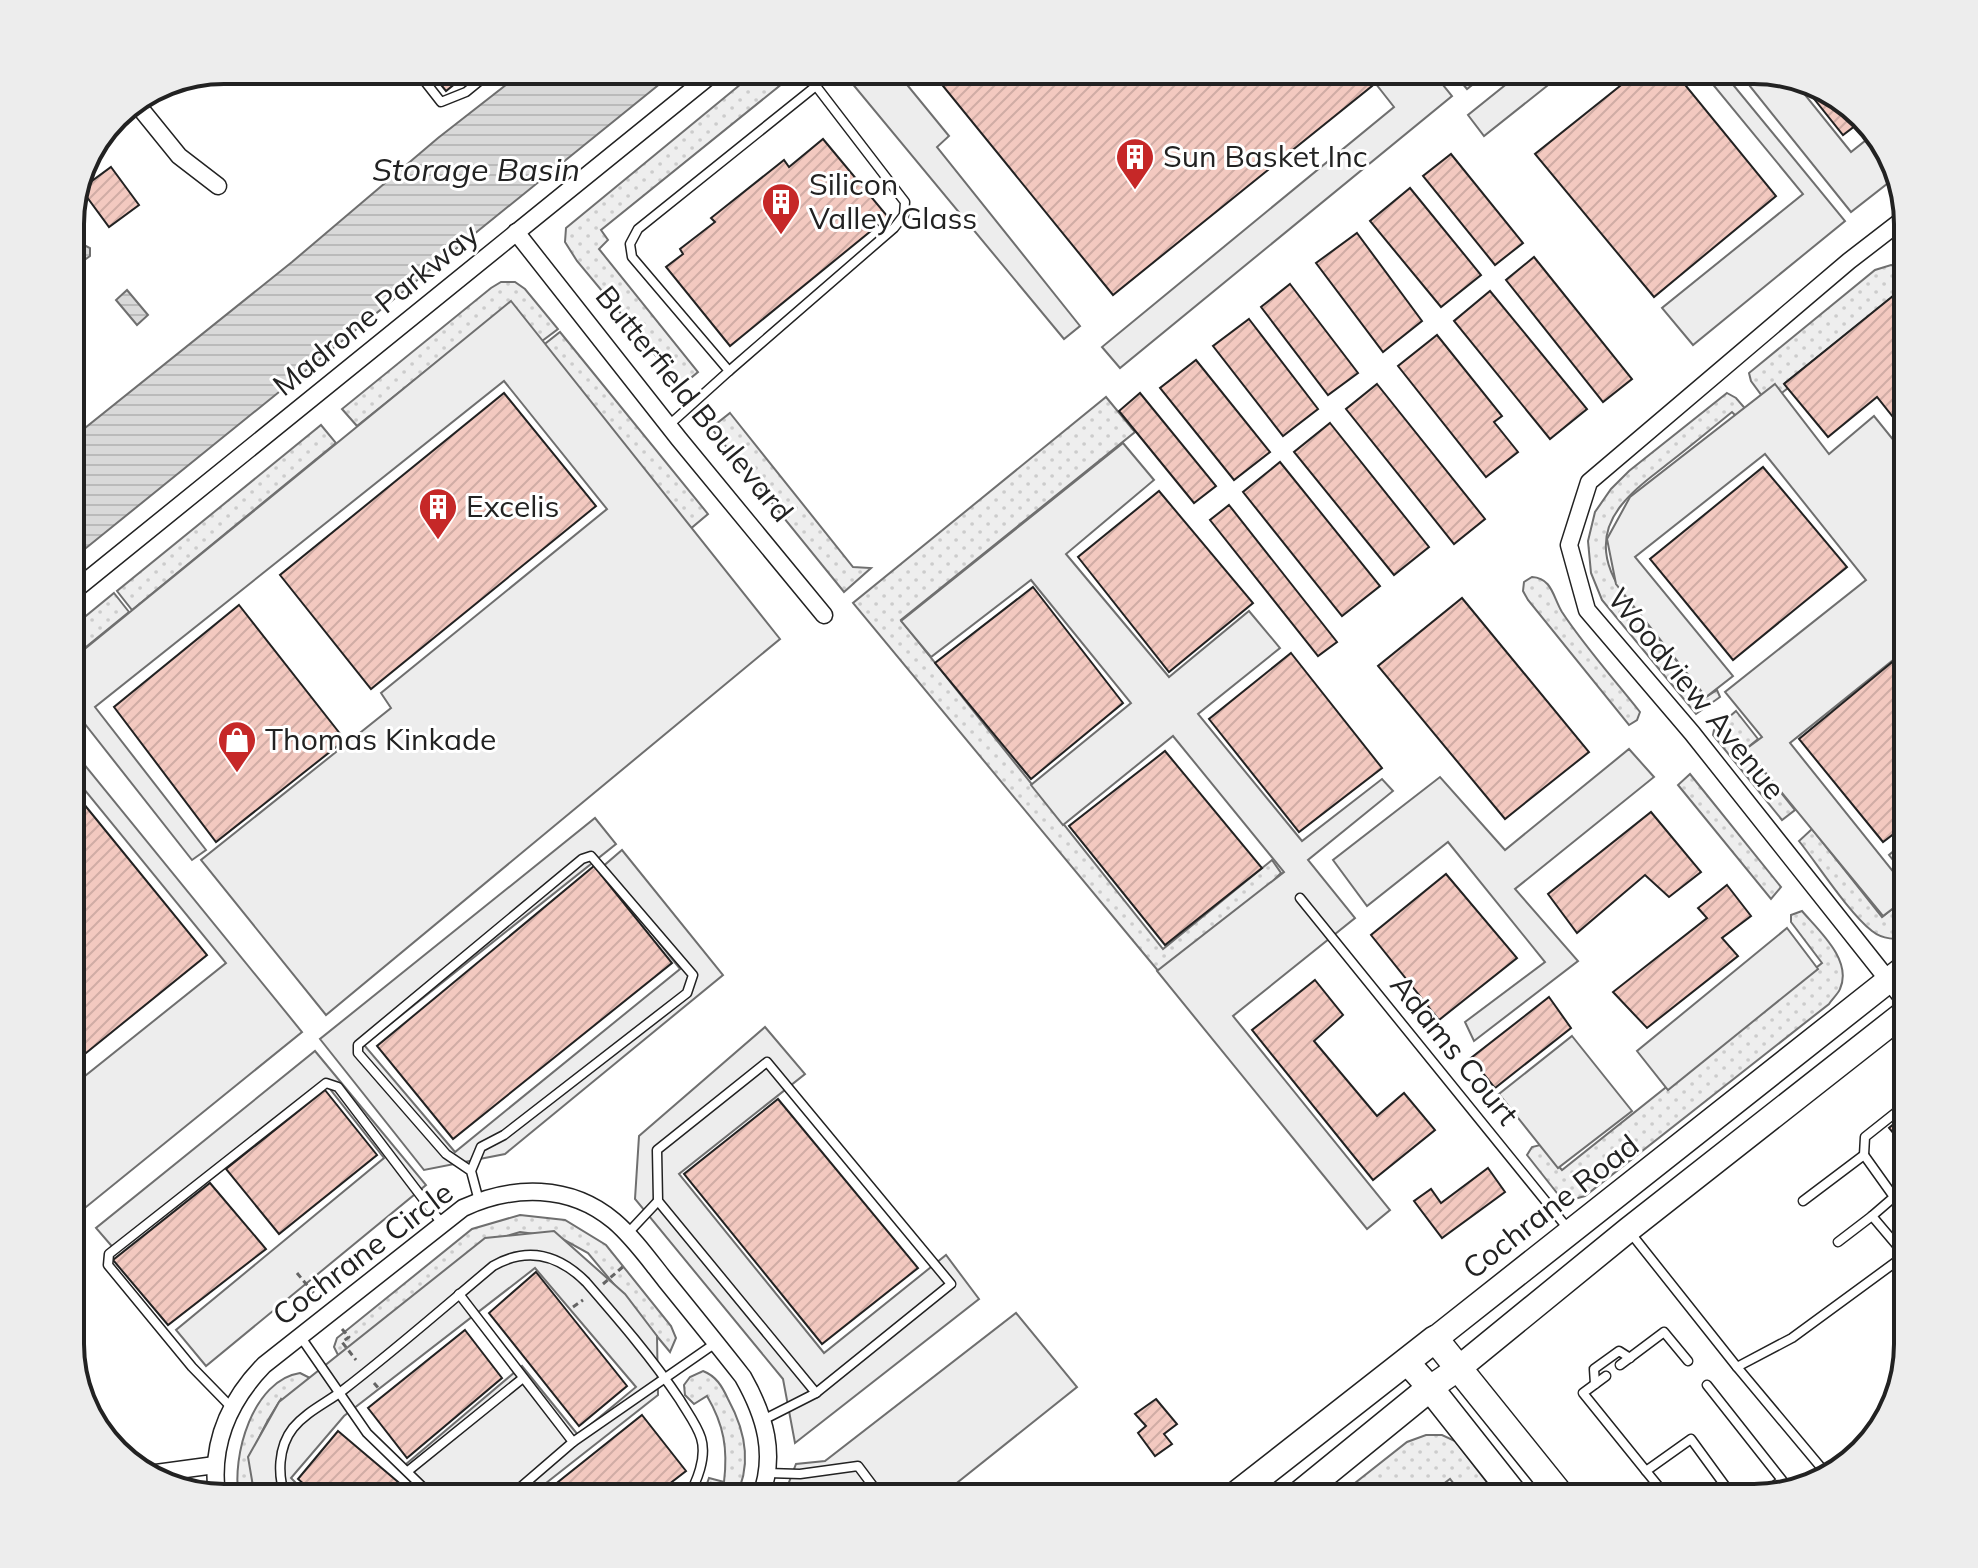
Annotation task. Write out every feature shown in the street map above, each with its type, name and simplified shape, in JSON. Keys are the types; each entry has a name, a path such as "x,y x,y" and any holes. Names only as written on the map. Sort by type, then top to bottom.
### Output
{"main road":[{"name":"Cochrane Road","path":"1250,1484 1894,976"},
{"path":"1312,1484 1894,1019"},
{"path":"1435,1339 1552,1484"},
{"path":"1406,1361 1506,1484"}],"street":[{"name":"Madrone Parkway","path":"84,583 700,84"},
{"path":"143,111 179,156 218,186"},
{"name":"Butterfield Boulevard","path":"516,232 824,615"},
{"name":"Woodview Avenue","path":"1894,233 1849,261 1589,482 1569,545 1587,610 1894,966"},
{"name":"Cochrane Circle","path":"216,1484 215,1465 219,1442 231,1407 253,1377 300,1336 463,1208 479,1201 546,1191 565,1195 596,1209 627,1234 717,1342 743,1377 763,1420 768,1447 768,1473 764,1484"},
{"path":"167,1471 215,1465"}],"lane":[{"path":"427,84 441,102 466,92 476,84"},
{"path":"669,425 894,228 904,215 905,202 816,86 638,229 630,244 632,257 729,371"},
{"path":"471,1171 446,1154 358,1053 358,1045 582,859 591,856 693,975 691,986 687,993 504,1135 481,1147 471,1171 479,1201"},
{"name":"Adams Court","path":"1300,898 1571,1232"},
{"path":"763,1420 816,1393 951,1284 767,1062 657,1150 658,1201 816,1393"},
{"path":"231,1407 192,1367 108,1265 109,1254 326,1083 338,1087 443,1225"},
{"path":"1838,1242 1894,1197 1864,1155 1865,1137 1894,1114"},
{"path":"1803,1201 1864,1155"},
{"path":"627,1234 658,1201"},
{"path":"1872,1216 1894,1241"},
{"path":"1628,1230 1821,1467"},
{"path":"282,1484 281,1459 293,1428 493,1266 508,1258 529,1254 543,1255 575,1271 665,1378 702,1440 698,1475 694,1484"},
{"path":"1737,1367 1792,1338 1894,1263"},
{"path":"459,1294 573,1442"},
{"path":"1620,1365 1664,1332 1688,1361"},
{"path":"300,1336 367,1433 421,1484"},
{"path":"524,1484 573,1442 717,1342"},
{"path":"1595,1384 1594,1369 1619,1351 1630,1358"},
{"path":"1606,1376 1583,1393 1657,1484"},
{"path":"408,1471 523,1378"},
{"path":"1707,1385 1781,1481"},
{"path":"1646,1471 1691,1439 1724,1484"},
{"path":"768,1473 800,1474 858,1466 872,1484"}],"path":[{"path":"600,1286 625,1265"},
{"path":"297,1273 317,1297"},
{"path":"573,1307 584,1299"},
{"path":"342,1329 349,1337 342,1342 356,1360"},
{"path":"707,1481 714,1484"}],"shaded area":[{"path":"741,84 782,84 601,230 608,240 599,249 698,372 681,386 577,261 565,242 566,228"},
{"path":"853,84 906,84 949,136 937,147 1080,326 1064,339"},
{"path":"1376,84 1442,84 1452,96 1120,368 1102,347 1394,107"},
{"path":"1507,84 1549,84 1484,136 1468,115"},
{"path":"1713,84 1732,84 1845,221 1693,345 1662,308 1803,194"},
{"path":"1748,84 1772,85 1804,93 1851,152 1866,140 1880,162 1887,183 1851,212"},
{"path":"1894,266 1894,296 1785,383 1788,388 1768,404 1751,381 1749,373 1875,270"},
{"path":"501,282 515,282 525,289 558,329 526,353 463,341 357,426 342,409"},
{"path":"511,301 780,639 326,1015 201,860 391,708 381,693 607,509 504,381 95,707 206,850 192,860 84,723 84,650"},
{"path":"560,332 708,514 689,530 541,347"},
{"path":"1775,384 1829,454 1874,416 1894,441 1894,659 1790,743 1894,873 1894,908 1883,916 1746,749 1762,737 1725,692 1866,580 1765,454 1635,557 1733,676 1706,697 1616,584 1607,539 1630,497"},
{"path":"1727,393 1749,413 1741,421 1732,412 1640,486 1612,520 1606,538 1612,573 1631,605 1706,697 1717,690 1720,697 1696,714 1602,600 1591,573 1588,541 1595,512 1611,489"},
{"path":"1106,397 1135,432 901,620 1163,949 1272,860 1281,873 1164,978 853,603"},
{"path":"730,413 853,567 871,568 844,592 711,428"},
{"path":"321,425 336,443 132,610 117,591"},
{"path":"1123,443 1154,480 1066,554 1169,677 1249,611 1280,648 1198,714 1302,841 1382,779 1393,791 1308,860 1355,918 1233,1016 1390,1210 1367,1229 1157,971 1284,872 1173,736 1063,825 1031,785 1131,703 1031,580 931,657 901,621"},
{"path":"1532,577 1544,581 1551,589 1571,625 1640,712 1637,720 1629,725 1528,600 1523,591 1524,582"},
{"path":"114,593 129,612 84,649 84,618"},
{"path":"1736,711 1758,739 1746,749 1795,810 1782,820 1713,735 1714,730"},
{"path":"1629,749 1654,777 1515,889 1578,961 1474,1041 1465,1022 1545,962 1448,842 1367,906 1333,860 1440,777 1505,850"},
{"path":"84,764 302,1032 84,1209 84,1077 226,963 84,789"},
{"path":"1690,774 1781,887 1771,899 1678,785"},
{"path":"595,818 616,844 364,1045 455,1152 680,969 600,869 622,850 723,975 505,1154 424,1170 320,1039"},
{"path":"1812,829 1882,917 1894,907 1894,939 1872,931 1854,913 1799,841"},
{"path":"1802,911 1832,946 1842,967 1840,989 1829,1004 1585,1196 1571,1200 1557,1193 1527,1155 1532,1147 1540,1145 1562,1170 1822,963 1791,922 1791,915"},
{"path":"1787,928 1818,969 1668,1090 1637,1051"},
{"path":"765,1027 805,1074 679,1174 824,1353 946,1255 979,1299 795,1443 783,1379 635,1199 639,1136"},
{"path":"1572,1036 1632,1111 1558,1168 1499,1094"},
{"path":"315,1051 426,1185 206,1366 176,1330 384,1158 326,1084 116,1251 96,1228"},
{"path":"520,1215 565,1220 606,1245 671,1326 676,1338 670,1352 588,1253 559,1237 520,1232 480,1244 339,1357 334,1347 337,1338 472,1229"},
{"path":"554,1231 625,1294 657,1336 658,1395 545,1484 414,1484 399,1470 522,1366 578,1435 636,1387 535,1268 344,1416 291,1478 297,1484 253,1484 248,1457 279,1402 485,1238"},
{"path":"1016,1313 1077,1387 956,1484 788,1484 796,1464 825,1461"},
{"path":"703,1371 712,1376 734,1411 745,1447 741,1484 707,1484 709,1478 724,1482 723,1438 707,1396 694,1404 685,1395 684,1385 690,1377"},
{"path":"300,1373 310,1378 294,1413 281,1399 266,1424 253,1457 253,1484 237,1484 242,1442 249,1422 270,1390 284,1379"},
{"path":"1426,1435 1442,1435 1455,1441 1488,1484 1454,1484 1450,1479 1443,1484 1354,1484 1407,1442"}],"water":[{"name":"Storage Basin","path":"507,84 660,84 84,550 84,429 292,262 438,138"},
{"path":"84,245 90,248 90,256 84,260"},
{"path":"127,290 148,315 137,325 116,300"}],"building":[{"path":"440,84 455,84 446,91"},
{"name":"Sun Basket Inc","path":"941,84 1370,84 1372,86 1113,295"},
{"path":"1622,84 1684,84 1776,196 1654,297 1535,154"},
{"path":"1813,98 1854,127 1843,135"},
{"name":"Silicon Valley Glass","path":"823,139 888,217 730,346 666,267 683,254 680,249 715,222 711,218 784,160 789,167"},
{"path":"1451,154 1523,243 1495,265 1423,176"},
{"path":"111,167 139,205 109,227 87,197 91,181"},
{"path":"1410,188 1481,275 1441,307 1370,221"},
{"path":"1357,233 1422,321 1383,352 1316,263"},
{"path":"1534,257 1632,379 1603,402 1506,280"},
{"path":"1290,284 1358,373 1328,395 1261,307"},
{"path":"1490,291 1587,409 1550,439 1454,321"},
{"path":"1894,297 1894,418 1877,397 1828,437 1784,384"},
{"path":"1249,319 1318,409 1283,436 1213,346"},
{"path":"1437,335 1502,416 1494,422 1518,452 1486,477 1398,366"},
{"path":"1196,360 1270,452 1234,480 1160,388"},
{"path":"1377,384 1485,519 1454,544 1346,409"},
{"name":"Excelis","path":"504,393 596,506 371,689 280,575"},
{"path":"1140,393 1216,486 1194,503 1119,411"},
{"path":"1330,423 1429,547 1394,575 1294,452"},
{"path":"1280,462 1380,586 1342,616 1243,492"},
{"path":"1763,467 1847,567 1733,660 1650,559"},
{"path":"1159,491 1253,603 1169,672 1078,557"},
{"path":"1229,505 1337,642 1318,656 1210,520"},
{"path":"1033,587 1123,703 1031,779 935,663"},
{"path":"1462,598 1589,752 1505,819 1378,666"},
{"path":"239,605 345,740 216,842 114,707"},
{"path":"1291,653 1382,768 1299,832 1209,719"},
{"path":"1894,661 1894,834 1883,842 1799,739"},
{"path":"1165,751 1262,868 1165,945 1069,826"},
{"path":"84,804 207,955 84,1055"},
{"path":"1651,812 1701,872 1669,897 1645,875 1577,933 1548,894"},
{"path":"594,866 672,963 453,1139 377,1046"},
{"path":"1446,874 1517,958 1439,1020 1371,935"},
{"path":"1727,885 1751,916 1722,938 1738,956 1647,1028 1613,992 1707,918 1698,908"},
{"path":"1315,980 1343,1015 1314,1041 1377,1116 1404,1093 1435,1130 1373,1180 1252,1030"},
{"path":"1549,997 1571,1028 1495,1088 1471,1058"},
{"path":"325,1090 377,1155 279,1234 226,1169"},
{"path":"778,1099 918,1268 822,1344 684,1174"},
{"path":"1488,1168 1505,1192 1442,1238 1414,1201 1431,1189 1441,1203"},
{"path":"210,1183 266,1249 168,1325 113,1260"},
{"path":"536,1272 627,1386 579,1426 489,1313"},
{"path":"465,1330 502,1378 407,1458 368,1408"},
{"path":"1156,1399 1177,1424 1164,1434 1172,1444 1155,1456 1138,1433 1146,1426 1135,1414"},
{"path":"642,1415 686,1471 669,1484 556,1484"},
{"path":"338,1431 400,1484 304,1484 298,1479"}],"place":[{"name":"Sun Basket Inc","path":"1135,191"},
{"name":"Silicon Valley Glass","path":"781,236"},
{"name":"Excelis","path":"438,541"},
{"name":"Thomas Kinkade","path":"237,774"}]}
